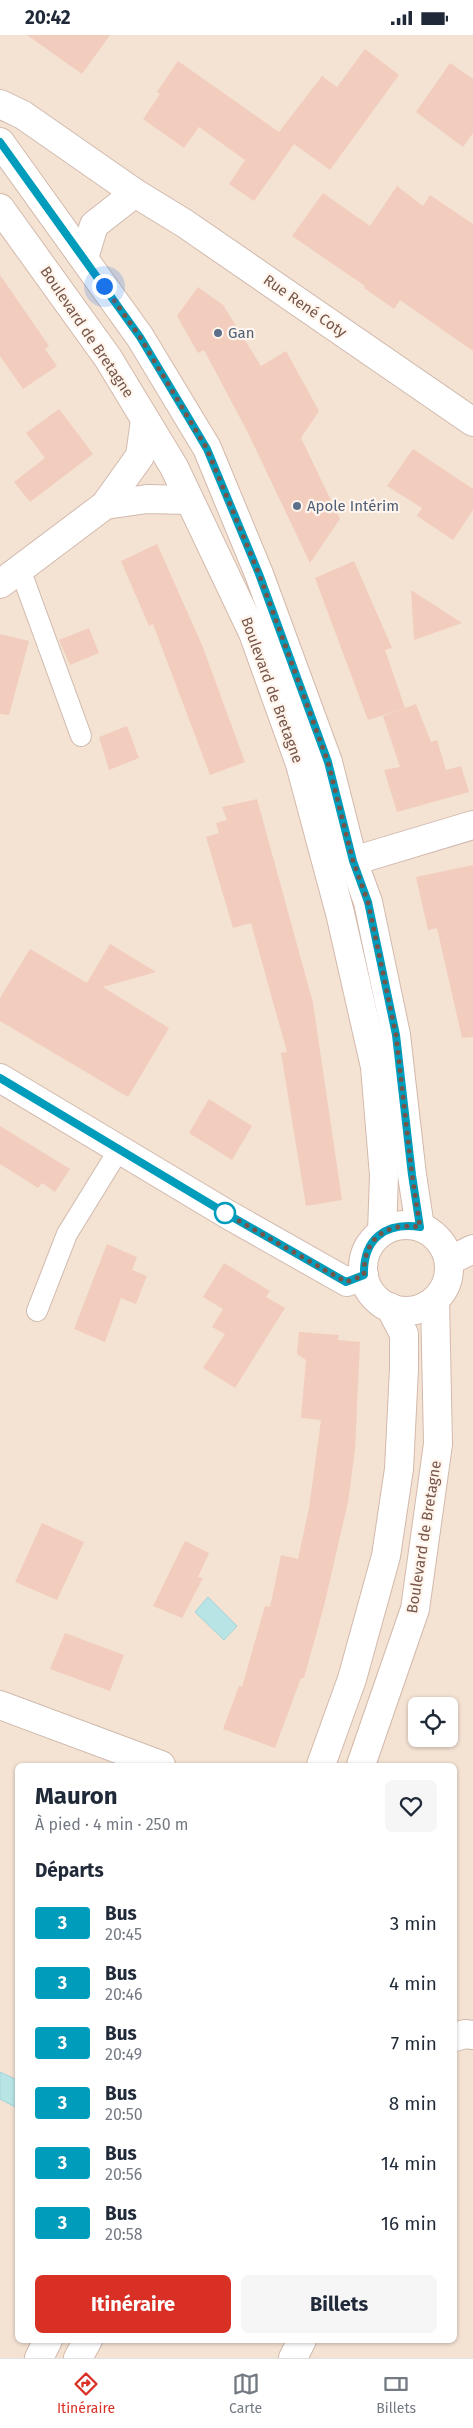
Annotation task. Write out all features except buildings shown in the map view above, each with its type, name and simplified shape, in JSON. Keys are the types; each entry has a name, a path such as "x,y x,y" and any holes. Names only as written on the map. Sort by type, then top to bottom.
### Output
{"main road":[{"name":"Rue René Coty","path":"0,104 23,115 135,193 199,233 473,422"},
{"name":"Boulevard de Bretagne","path":"0,142 140,337 207,449 259,574 328,762 353,861 368,902 396,1035 420,1227"},
{"path":"84,258 94,225 135,193"},
{"name":"Boulevard de Bretagne","path":"0,207 108,358 174,467 253,633 300,764 340,913 375,1067 384,1175 382,1232"},
{"path":"10,576 105,505 140,456 145,420"},
{"path":"105,505 146,499 189,500"},
{"path":"353,861 473,825"},
{"path":"0,1078 120,1148 227,1214 346,1282 364,1275"},
{"path":"400,1226 420,1227 439,1239 449,1261 444,1289 435,1300 413,1310 401,1310 390,1307 378,1299 368,1288 364,1275 364,1262 367,1251 373,1240 382,1232 400,1226"},
{"path":"449,1261 473,1249"},
{"name":"Boulevard de Bretagne","path":"362,1763 415,1609 438,1444 435,1300"},
{"path":"322,1763 352,1679 386,1556 399,1469 404,1369 404,1334 390,1307"},
{"path":"0,1706 156,1763"},
{"path":"457,2036 465,2034 473,2035"},
{"path":"39,2358 46,2343"},
{"path":"78,2358 86,2343"},
{"path":"293,2358 300,2343"}],"lane":[{"path":"10,576 81,736"},
{"path":"37,1311 67,1234 120,1148"}],"shaded area":[{"path":"0,35 473,35 473,2358 0,2358"}],"water":[{"path":"208,1597 237,1626 224,1640 195,1612"},
{"path":"0,2072 15,2079 15,2107 0,2099"}],"bus line":[{"name":"3","path":"0,142 140,337 188,417 207,449 259,574 328,762 353,861 368,902 396,1035 420,1227 407,1225 394,1227 382,1232 373,1240 367,1251 364,1262 364,1275 346,1282 227,1214 120,1148 0,1078"}],"place":[{"name":"Gan","path":"218,333"},
{"name":"Apole Intérim","path":"297,506"}],"route":[{"path":"104,286 140,337 207,449 259,574 328,762 353,861 368,902 396,1035 420,1227 407,1225 394,1227 382,1232 373,1240 367,1251 364,1262 364,1275 346,1282 225,1213"}]}
